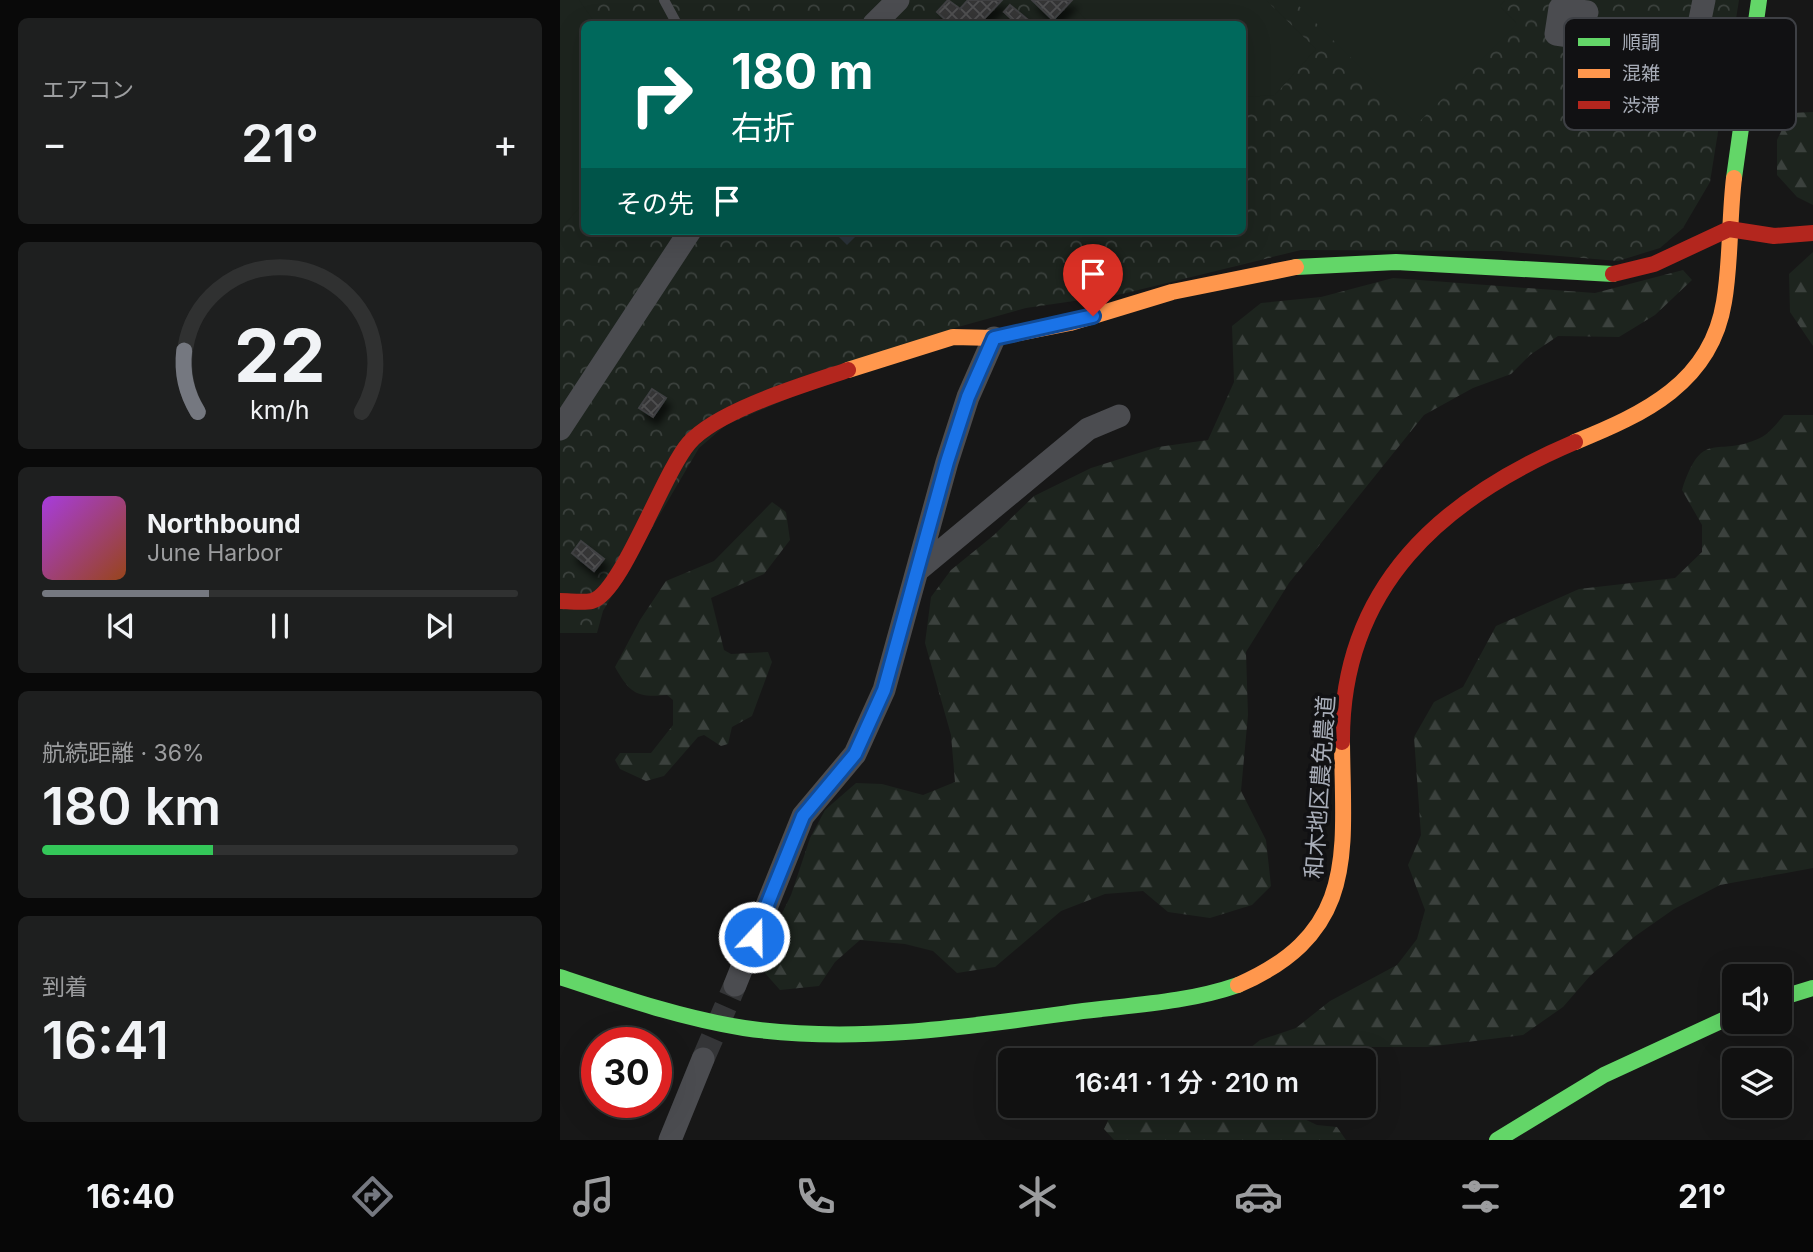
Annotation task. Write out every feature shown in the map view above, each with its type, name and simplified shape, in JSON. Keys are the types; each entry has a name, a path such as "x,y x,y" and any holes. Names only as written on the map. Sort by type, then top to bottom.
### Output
{"main road":[{"name":"和木地区農免農道","path":"1757,18 1759,0"},
{"name":"和木地区農免農道","path":"560,977 675,1013 767,1031 901,1031 1009,1022 1219,992 1270,968 1294,952 1314,933 1338,886 1342,858 1342,729 1345,702 1369,620 1395,569 1438,521 1462,502 1553,452 1651,408 1695,372 1709,349 1721,319 1730,280 1729,229 1742,130"},
{"path":"560,601 593,601 606,593 618,578 651,502 682,451 697,434 718,420 789,389 953,337 994,338 1070,323 1212,282 1293,267 1396,262 1614,274 1654,264 1729,229 1774,236 1813,233"},
{"path":"1792,994 1813,988"},
{"path":"1497,1140 1604,1075 1681,1037 1722,1021"}],"street":[{"path":"877,21 898,0"},
{"path":"1700,18 1704,0"},
{"path":"560,429 687,235"},
{"path":"735,985 803,816 855,754 884,690 968,397 994,338"},
{"path":"918,570 1088,429 1119,416"},
{"path":"670,1140 703,1059"}],"lane":[{"path":"664,0 675,21"}],"green space":[{"path":"560,0 1739,0 1736,18 1564,18 1564,130 1718,130 1710,182 1683,228 1660,248 1618,261 1501,251 1301,250 1122,294 1026,308 951,329 726,425 699,448 603,611 597,633 560,633"},
{"path":"560,0 579,0 594,21 581,21 581,206 560,230"},
{"path":"1072,0 1266,0 1316,49 1275,95 1246,97 1246,21 1088,21 1069,3"},
{"path":"1293,0 1505,0 1500,6 1517,24 1417,124"},
{"path":"1813,112 1813,205 1797,197 1777,175 1777,140 1782,130 1796,130 1796,113"},
{"path":"1813,252 1813,346 1790,312 1789,274"},
{"path":"1683,270 1692,280 1655,315 1619,337 1558,336 1530,355 1511,374 1473,388 1424,415 1289,583 1246,652 1248,715 1241,791 1266,840 1271,886 1252,905 1210,918 1168,912 1143,891 1105,894 1061,911 995,967 957,973 933,951 905,944 860,940 835,962 819,986 780,990 757,964 791,895 810,838 825,810 856,783 882,784 923,795 955,782 951,735 925,643 931,597 951,570 994,535 1034,496 1091,468 1158,447 1208,440 1234,382 1232,326 1261,303 1321,297 1393,278 1595,293"},
{"path":"1784,415 1813,415 1813,868 1720,885 1674,909 1634,937 1590,976 1563,1007 1523,1035 1427,1047 1250,1048 1260,1040 1296,1028 1330,1001 1397,965 1417,939 1425,910 1408,865 1421,835 1414,737 1434,702 1463,687 1496,626 1579,589 1675,578 1702,552 1702,525 1682,490 1697,458 1712,448 1745,444 1770,431"},
{"path":"772,502 786,512 790,540 764,574 711,598 724,650 731,654 768,652 772,662 752,716 732,727 728,744 721,746 704,735 698,737 664,776 646,781 620,769 615,760 620,753 651,753 673,725 673,700 667,695 648,696 635,692 625,683 615,667 640,620 666,581 714,561"},
{"path":"1109,1118 1302,1118 1317,1125 1337,1127 1346,1140 1114,1140 1104,1129"}],"water":[{"path":"837,235 857,235 847,245"}],"building":[{"path":"948,0 960,9 968,0 1002,0 982,21 947,21 937,12"},
{"path":"1032,0 1072,0 1053,20"},
{"path":"1010,5 1029,21 1014,21 1004,12"},
{"path":"652,389 666,398 653,417 639,408"},
{"path":"581,541 604,559 594,571 572,553"}],"tunnel":[{"path":"703,1059 735,985"}],"traffic: fast":[{"path":"1756,18 1759,0"},
{"path":"1734,178 1741,130"},
{"path":"1296,267 1396,262 1613,274"},
{"path":"560,977 651,1006 720,1024 785,1033 827,1034 910,1032 994,1023 1178,1000 1238,985"},
{"path":"1792,994 1813,988"},
{"path":"1497,1140 1604,1075 1722,1021"}],"traffic: slow":[{"path":"1575,442 1649,407 1689,375 1705,354 1717,330 1724,302 1734,178"},
{"path":"848,370 953,337 994,338 1070,323 1172,292 1296,267"},
{"path":"1238,985 1277,964 1305,940 1324,914 1336,885 1341,854 1342,742"}],"traffic: jam":[{"path":"1613,274 1654,264 1729,229 1774,236 1813,233"},
{"path":"560,601 592,601 616,578 679,458 689,443 702,431 764,399 848,370"},
{"path":"1342,742 1346,687 1359,637 1380,593 1409,554 1443,520 1483,491 1527,465 1575,442"}],"route":[{"path":"754,937 803,816 855,754 884,690 947,462 968,397 994,338 1093,316"}]}
